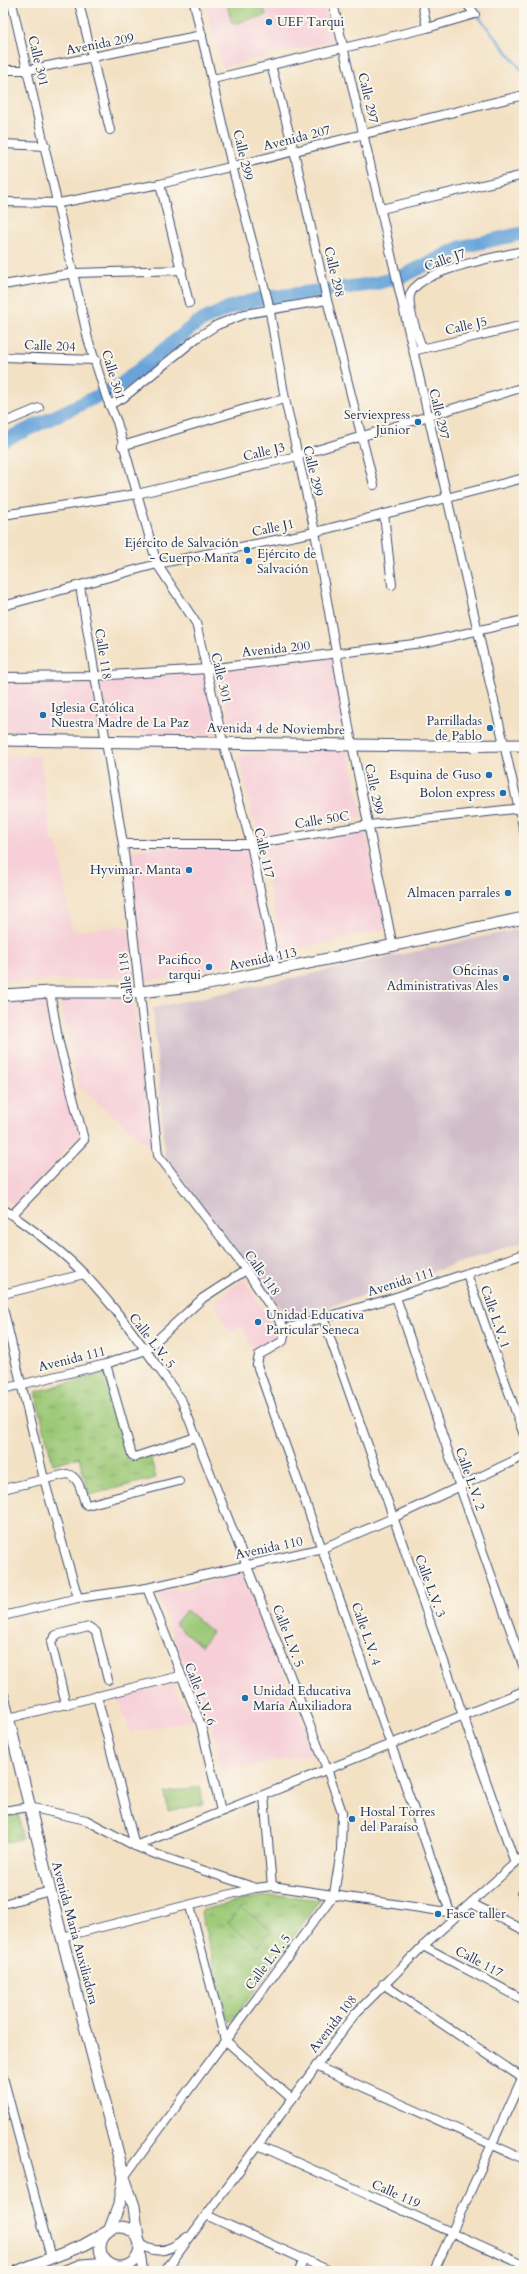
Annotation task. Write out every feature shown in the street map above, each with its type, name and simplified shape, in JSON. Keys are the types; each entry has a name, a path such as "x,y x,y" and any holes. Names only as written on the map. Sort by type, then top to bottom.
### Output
{"main road":[{"name":"Avenida 4 de Noviembre","path":"3,740 424,746 524,745"},
{"name":"Avenida 113","path":"3,995 50,992 140,992 208,984 393,947 524,918"},
{"name":"Avenida Maria Auxiliadora","path":"3,1696 50,1891 124,2177 134,2206 139,2242"},
{"name":"Avenida Maria Auxiliadora","path":"107,2231 120,2202 124,2177"},
{"path":"18,2271 84,2245 107,2231 122,2227 129,2229 139,2242 136,2258 126,2266 111,2267 82,2265 65,2271"},
{"path":"107,2231 100,2245 100,2252 111,2267"}],"street":[{"name":"Calle 301","path":"12,3 75,273 88,339 96,360 108,402 117,422 122,446 157,564 196,623 223,742"},
{"path":"79,3 94,59 110,130"},
{"name":"Calle 299","path":"194,3 213,78 232,166 269,305 296,456 315,532 352,744 393,947"},
{"name":"Calle 297","path":"333,3 504,745 522,808 524,831"},
{"path":"422,3 427,28"},
{"path":"213,78 427,28 475,14 466,3"},
{"name":"Avenida 209","path":"3,70 28,70 94,59 202,35"},
{"name":"Calle 298","path":"271,65 294,151 327,300 374,485"},
{"name":"Avenida 207","path":"3,202 59,203 160,184 524,95"},
{"path":"3,144 46,146"},
{"path":"381,210 524,175"},
{"path":"160,184 189,303"},
{"name":"Calle J7","path":"422,348 409,302 413,289 424,280 464,265 524,251"},
{"path":"3,285 75,273 182,270"},
{"path":"108,402 123,398 198,337 217,325 269,305 327,300"},
{"name":"Calle J5","path":"413,352 422,348 524,326"},
{"name":"Calle 204","path":"3,357 96,360"},
{"name":"Calle J3","path":"3,515 137,494 296,456 427,415 524,387"},
{"path":"122,446 248,408 285,399"},
{"path":"3,423 39,408"},
{"name":"Calle J1","path":"3,606 157,564 315,532 384,514 447,500 524,478"},
{"path":"384,514 392,585"},
{"name":"Calle 118","path":"80,586 122,844 158,1156 246,1270 285,1329"},
{"name":"Avenida 200","path":"3,677 94,676 207,669 336,655 422,643 478,632 524,620"},
{"name":"Calle 117","path":"223,742 251,844 276,970"},
{"name":"Calle 50C","path":"122,844 251,844 369,825 522,808"},
{"path":"12,1215 84,1140 60,1043 50,992"},
{"name":"Calle L.V. 5","path":"3,1209 62,1253 84,1274 146,1350 181,1399 327,1769 342,1812 341,1851 334,1894 124,2177"},
{"name":"Avenida 111","path":"285,1329 396,1297 524,1254"},
{"path":"146,1350 203,1298 246,1270"},
{"path":"3,1294 84,1274"},
{"name":"Calle L.V. 1","path":"467,1274 524,1435"},
{"name":"Calle L.V. 2","path":"396,1297 460,1487 524,1668"},
{"path":"3,1308 23,1383 44,1479 78,1598"},
{"name":"Calle L.V. 3","path":"323,1318 514,1863"},
{"name":"Calle L.V. 4","path":"285,1329 283,1341 259,1355 257,1365 323,1548 450,1912"},
{"name":"Avenida 111","path":"3,1389 106,1364 146,1350"},
{"path":"106,1364 132,1455 136,1457 196,1437"},
{"name":"Avenida 110","path":"3,1616 78,1598 147,1588 247,1564 323,1548 393,1518 524,1456"},
{"path":"3,1489 44,1479 72,1475 77,1478 84,1503 87,1504 179,1481"},
{"name":"Calle L.V. 6","path":"147,1588 180,1676 201,1725 221,1811"},
{"path":"66,1705 51,1642 56,1635 88,1626 93,1628 96,1632 108,1680"},
{"path":"9,1718 180,1676"},
{"path":"135,1846 221,1811 264,1796 462,1714 524,1691"},
{"path":"97,1696 135,1846"},
{"path":"264,1796 272,1886"},
{"path":"3,1811 29,1807 86,1820 135,1846 163,1857 256,1888"},
{"name":"Avenida 108","path":"165,2271 354,2014 423,1946 524,1855"},
{"path":"62,1937 190,1906 256,1888 272,1886 334,1894 458,1914"},
{"path":"524,1890 522,1894 524,1898"},
{"path":"3,1904 50,1891"},
{"path":"471,1903 524,1930"},
{"path":"190,1906 225,2040 292,2099"},
{"name":"Calle 117","path":"423,1946 524,2000"},
{"path":"383,1984 523,2077 434,2271"},
{"path":"316,2066 524,2159"},
{"path":"3,2077 51,2258"},
{"name":"Calle 119","path":"258,2145 524,2265"},
{"path":"206,2215 330,2271"},
{"name":"Avenida 108","path":"139,2242 148,2249 164,2250 175,2246 191,2234"},
{"path":"139,2242 143,2271"},
{"path":"299,2271 304,2259"}],"shaded area":[{"name":"UEF Tarqui","path":"205,3 323,3 332,41 222,67"},
{"path":"332,657 345,725 230,727 220,670"},
{"path":"209,671 217,735 108,733 100,681"},
{"path":"92,680 99,730 5,730 3,683"},
{"path":"347,748 363,817 262,835 257,834 239,755"},
{"path":"3,756 40,756 52,841 58,844 74,948 72,931 127,926 138,977 3,982"},
{"path":"365,831 387,929 283,953 261,848"},
{"path":"160,847 248,849 270,955 197,973 146,981 130,851"},
{"path":"524,928 524,1241 290,1320 165,1157 153,1008"},
{"path":"59,995 132,996 153,1150 78,1085"},
{"path":"46,997 53,1044 79,1135 16,1206 3,1197 3,999"},
{"path":"243,1279 266,1315 277,1339 253,1350 242,1327 230,1333 215,1302"},
{"name":"Unidad Educativa María Auxiliadora","path":"242,1574 315,1753 221,1771 211,1724 174,1639 158,1594"},
{"path":"172,1684 192,1720 131,1732 117,1697"}],"green space":[{"path":"233,3 263,3 266,15 232,24 227,5"},
{"path":"105,1373 128,1461 150,1455 156,1478 89,1495 79,1457 53,1464 35,1392"},
{"path":"186,1610 212,1632 201,1646 175,1624"},
{"path":"200,1786 203,1804 168,1811 165,1793"},
{"path":"19,1813 22,1839 3,1843 3,1816"},
{"path":"277,1895 320,1900 233,2020 228,2022 201,1913 203,1910 247,1899"},
{"path":"241,1907 271,1930 258,1946 228,1923"}],"waterway":[{"path":"479,17 524,73"},
{"path":"3,441 119,386 197,323 228,308 258,299 373,284 403,276 461,247 524,233"}],"place":[{"name":"UEF Tarqui","path":"269,22"},
{"name":"Serviexpress Junior","path":"418,422"},
{"name":"Ejército de Salvación - Cuerpo Manta","path":"247,550"},
{"name":"Ejército de Salvación","path":"249,561"},
{"name":"Iglesia Católica Nuestra Madre de La Paz","path":"43,715"},
{"name":"Parrilladas de Pablo","path":"490,728"},
{"name":"Esquina de Guso","path":"489,775"},
{"name":"Bolon express","path":"503,793"},
{"name":"Hyvimar. Manta","path":"189,870"},
{"name":"Almacen parrales","path":"508,893"},
{"name":"Pacifico tarqui","path":"209,967"},
{"name":"Oficinas Administrativas Ales","path":"506,978"},
{"name":"Unidad Educativa Particular Seneca","path":"258,1322"},
{"name":"Unidad Educativa María Auxiliadora","path":"245,1698"},
{"name":"Hostal Torres del Paraíso","path":"352,1819"},
{"name":"Fasce taller","path":"438,1914"}]}
